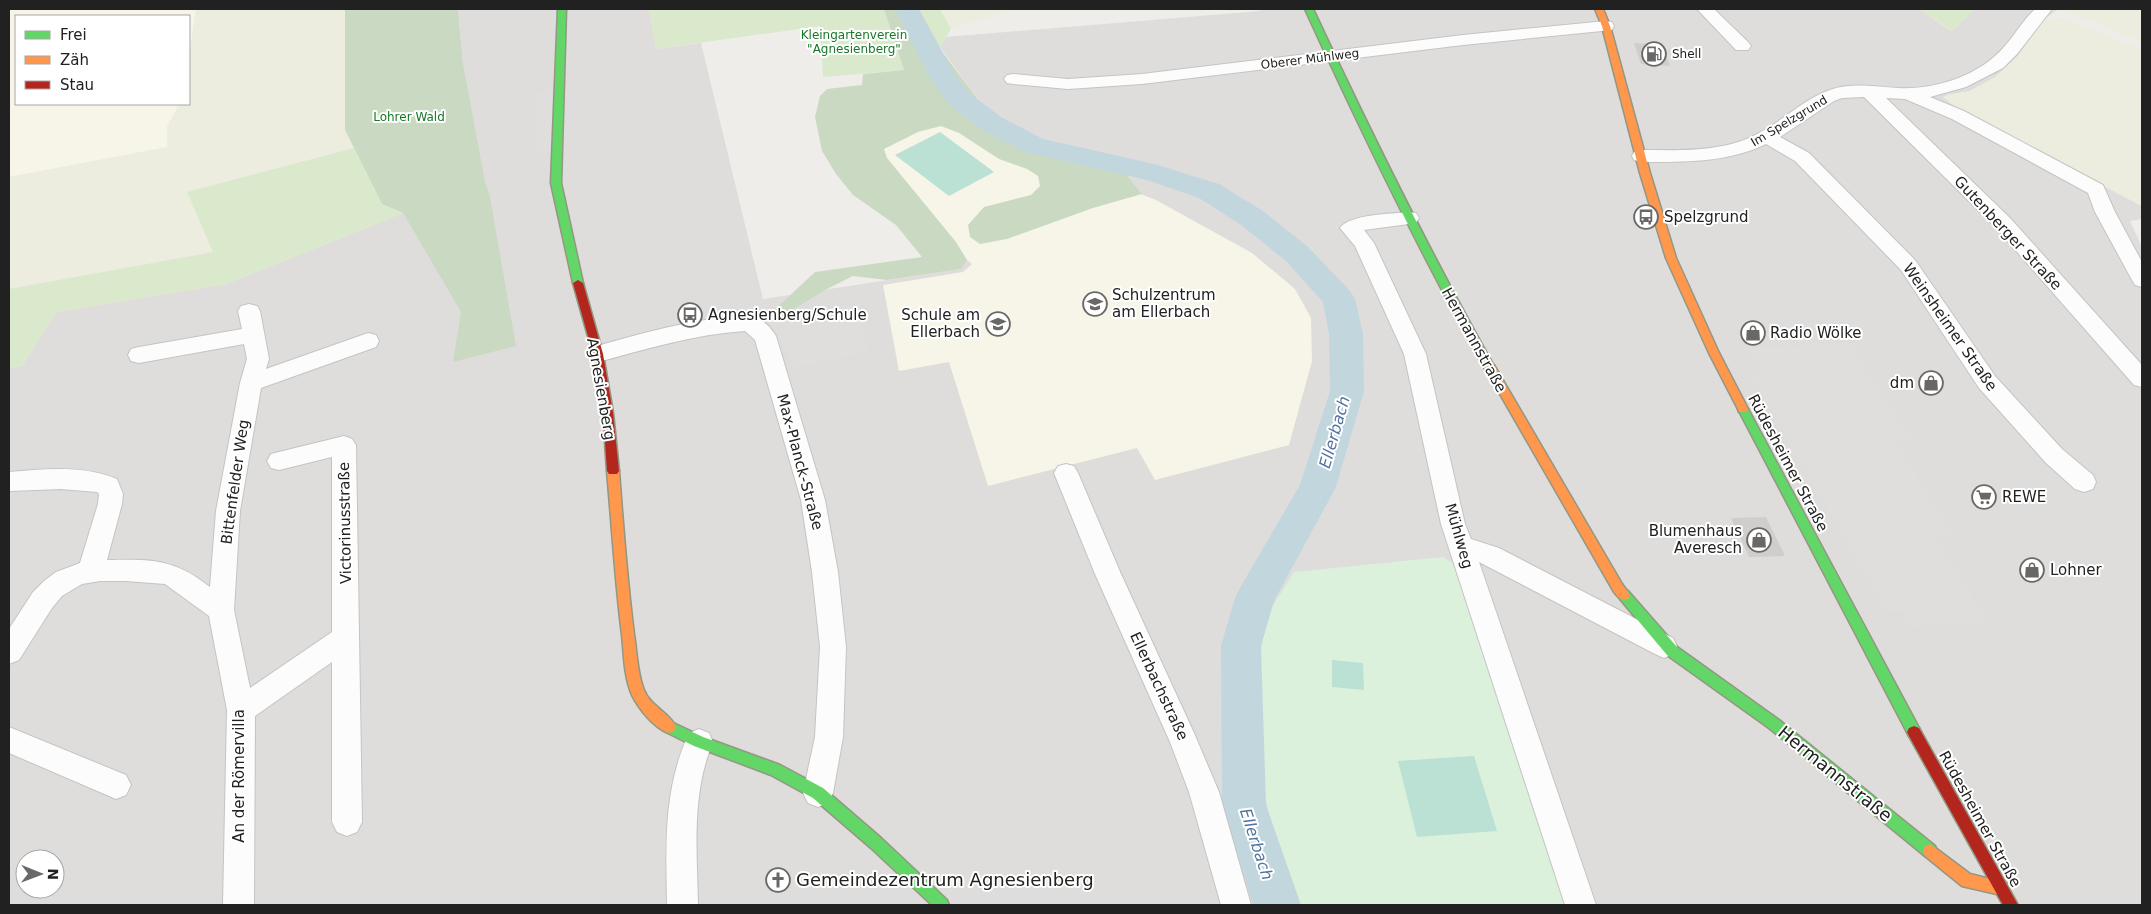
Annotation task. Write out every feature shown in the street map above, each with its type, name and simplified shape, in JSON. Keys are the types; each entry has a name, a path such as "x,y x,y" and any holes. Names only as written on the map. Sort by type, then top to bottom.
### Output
{"street":[{"name":"Agnesienberg","path":"562,9 556,183 583,304 598,354 608,413 624,602 633,674 638,693 649,709 665,725 699,742 775,770 818,793 876,843 942,905"},
{"name":"Hermannstraße","path":"1309,9 1388,180 1456,311 1618,588 1672,651"},
{"name":"Rüdesheimer Straße","path":"1599,9 1606,26 1671,258 1714,353 1895,698 2011,905"},
{"path":"1705,9 1742,46"},
{"name":"Im Spelzgrund","path":"1641,156 1688,156 1728,152 1747,147 1767,137 1828,97 1846,92 1908,94 1944,87 1984,72 2006,56 2044,9"},
{"name":"Oberer Mühlweg","path":"1013,79 1056,84 1078,84 1151,78 1571,28 1606,26"},
{"name":"Gutenberger Straße","path":"1869,92 2003,223 2142,379"},
{"name":"Im Spelzgrund","path":"1908,94 1958,115 2096,189 2105,212 2142,280"},
{"name":"Weinsheimer Straße","path":"1767,137 1802,157 1908,265 1987,382 2054,456 2084,482"},
{"name":"Mühlweg","path":"1409,218 1356,225 1350,228 1364,243 1415,354 1453,524 1581,905"},
{"name":"Bittenfelder Weg","path":"221,610 228,511 251,383 258,359 249,311"},
{"name":"Max-Planck-Straße","path":"598,354 728,323 750,323 765,336 813,500 825,572 832,656 829,737 818,793"},
{"path":"139,355 254,335"},
{"path":"251,383 368,341"},
{"name":"Victorinusstraße","path":"279,461 344,446 347,822"},
{"name":"Ellerbachstraße","path":"1066,473 1108,574 1184,742 1204,792 1236,905"},
{"path":"9,481 83,481 99,482 108,486 111,494 110,504 91,570"},
{"name":"Hermannstraße","path":"1461,547 1490,555 1672,651 1774,724 1967,881 2001,888"},
{"path":"9,652 51,588 71,576 91,570 136,570 171,575 180,579 208,603 221,610"},
{"name":"An der Römervilla","path":"221,610 241,710 238,905"},
{"path":"241,710 346,637"},
{"path":"9,740 116,785"},
{"path":"682,905 686,777 691,756 699,742"}],"shaded area":[{"path":"9,9 196,9 190,51 190,15 15,15 15,105 178,105 167,127 168,147 9,177"},
{"path":"196,9 345,9 345,130 354,148 187,192 213,252 9,289 9,177 167,147 167,127 178,105 190,105 190,51"},
{"path":"458,9 649,9 656,49 701,43 763,299 961,269 967,260 1142,194 1111,155 1057,149 1035,139 986,110 940,47 946,37 1260,11 1258,9 1919,9 1951,31 1975,9 2058,9 2044,20 2017,57 1995,77 1970,91 1947,95 2055,161 2142,206 2142,219 2130,221 2142,247 2142,905 9,905 9,368 22,366 56,312 226,284 403,213 463,64"},
{"path":"940,9 1014,9 951,29"},
{"path":"2061,9 2142,9 2142,42"},
{"path":"2063,18 2142,49 2142,206 1958,109 1943,97 1970,91 1996,77 2017,57 2046,19"},
{"path":"551,90 552,152 537,154 537,92"},
{"name":"Schulzentrum am Ellerbach","path":"947,95 1051,159 1156,200 1252,253 1295,289 1311,318 1312,361 1289,445 1155,480 1137,448 988,486 949,362 899,371 883,285 963,272 972,264 830,147"},
{"path":"858,304 868,351 792,368 777,319"},
{"path":"1849,343 1911,440 1894,441 1953,534 1934,536 1989,623 1910,627 1901,611 1886,611 1751,375 1764,374 1750,349"}],"green space":[{"name":"Lohrer Wald","path":"345,9 458,9 463,64 485,182 490,197 516,346 453,362 461,312 403,213 382,204 345,130"},
{"name":"Kleingartenverein \"Agnesienberg\"","path":"649,9 884,9 904,70 823,77 820,26 656,49"},
{"path":"884,9 913,9 923,26 986,110 1035,139 1057,149 1111,155 1142,194 1093,208 1007,239 980,244 970,237 968,225 984,207 1031,195 1040,186 1038,176 1027,169 999,159 959,133 941,126 918,132 884,149 887,158 956,242 967,260 961,269 887,280 853,276 782,316 770,314 815,272 922,257 896,225 853,195 836,174 822,151 815,117 820,96 827,89 862,85 863,74 904,70"},
{"path":"913,9 940,9 951,29 940,47 923,26"},
{"path":"1919,9 1975,9 1952,31"},
{"path":"940,132 994,172 949,196 895,155"},
{"path":"354,148 382,204 403,213 226,284 56,312 22,366 9,368 9,289 213,252 187,192"},
{"path":"1443,557 1462,569 1571,905 1300,905 1280,858 1255,757 1258,683 1264,620 1294,572"},
{"path":"1332,660 1363,663 1364,690 1332,687"},
{"path":"1474,756 1497,831 1417,837 1398,761"}],"building":[{"name":"Shell","path":"1634,43 1662,45 1670,66 1641,64"},
{"name":"Blumenhaus Averesch","path":"1766,517 1785,556 1749,557 1731,518"}],"waterway":[{"name":"Ellerbach","path":"907,9 941,74 958,98 991,123 1034,146 1154,173 1209,191 1252,218 1297,254 1339,299 1346,334 1347,391 1318,487 1255,598 1241,646 1244,805 1277,905"}],"traffic: fast":[{"path":"562,9 556,183 578,283"},
{"path":"1309,9 1395,191 1441,280 1490,368"},
{"path":"1743,409 1914,732"},
{"path":"1624,595 1672,651 1774,724 1930,851"},
{"path":"669,727 699,742 775,770 818,793 876,843 942,905"}],"traffic: slow":[{"path":"1599,9 1606,26 1645,173 1671,258 1714,353 1743,409"},
{"path":"1490,368 1618,588 1624,595"},
{"path":"613,471 624,602 633,674 638,693 649,709 669,727"},
{"path":"1930,851 1967,881 2001,888"}],"traffic: jam":[{"path":"578,283 598,354 608,413 613,471"},
{"path":"1914,732 2011,905"}],"place":[{"name":"Shell","path":"1654,54"},
{"name":"Spelzgrund","path":"1646,217"},
{"name":"Schulzentrum am Ellerbach","path":"1095,304"},
{"name":"Agnesienberg/Schule","path":"690,315"},
{"name":"Schule am Ellerbach","path":"998,324"},
{"name":"Radio Wölke","path":"1753,333"},
{"name":"dm","path":"1931,383"},
{"name":"REWE","path":"1984,497"},
{"name":"Blumenhaus Averesch","path":"1759,540"},
{"name":"Lohner","path":"2032,570"},
{"name":"Gemeindezentrum Agnesienberg","path":"778,880"}]}
